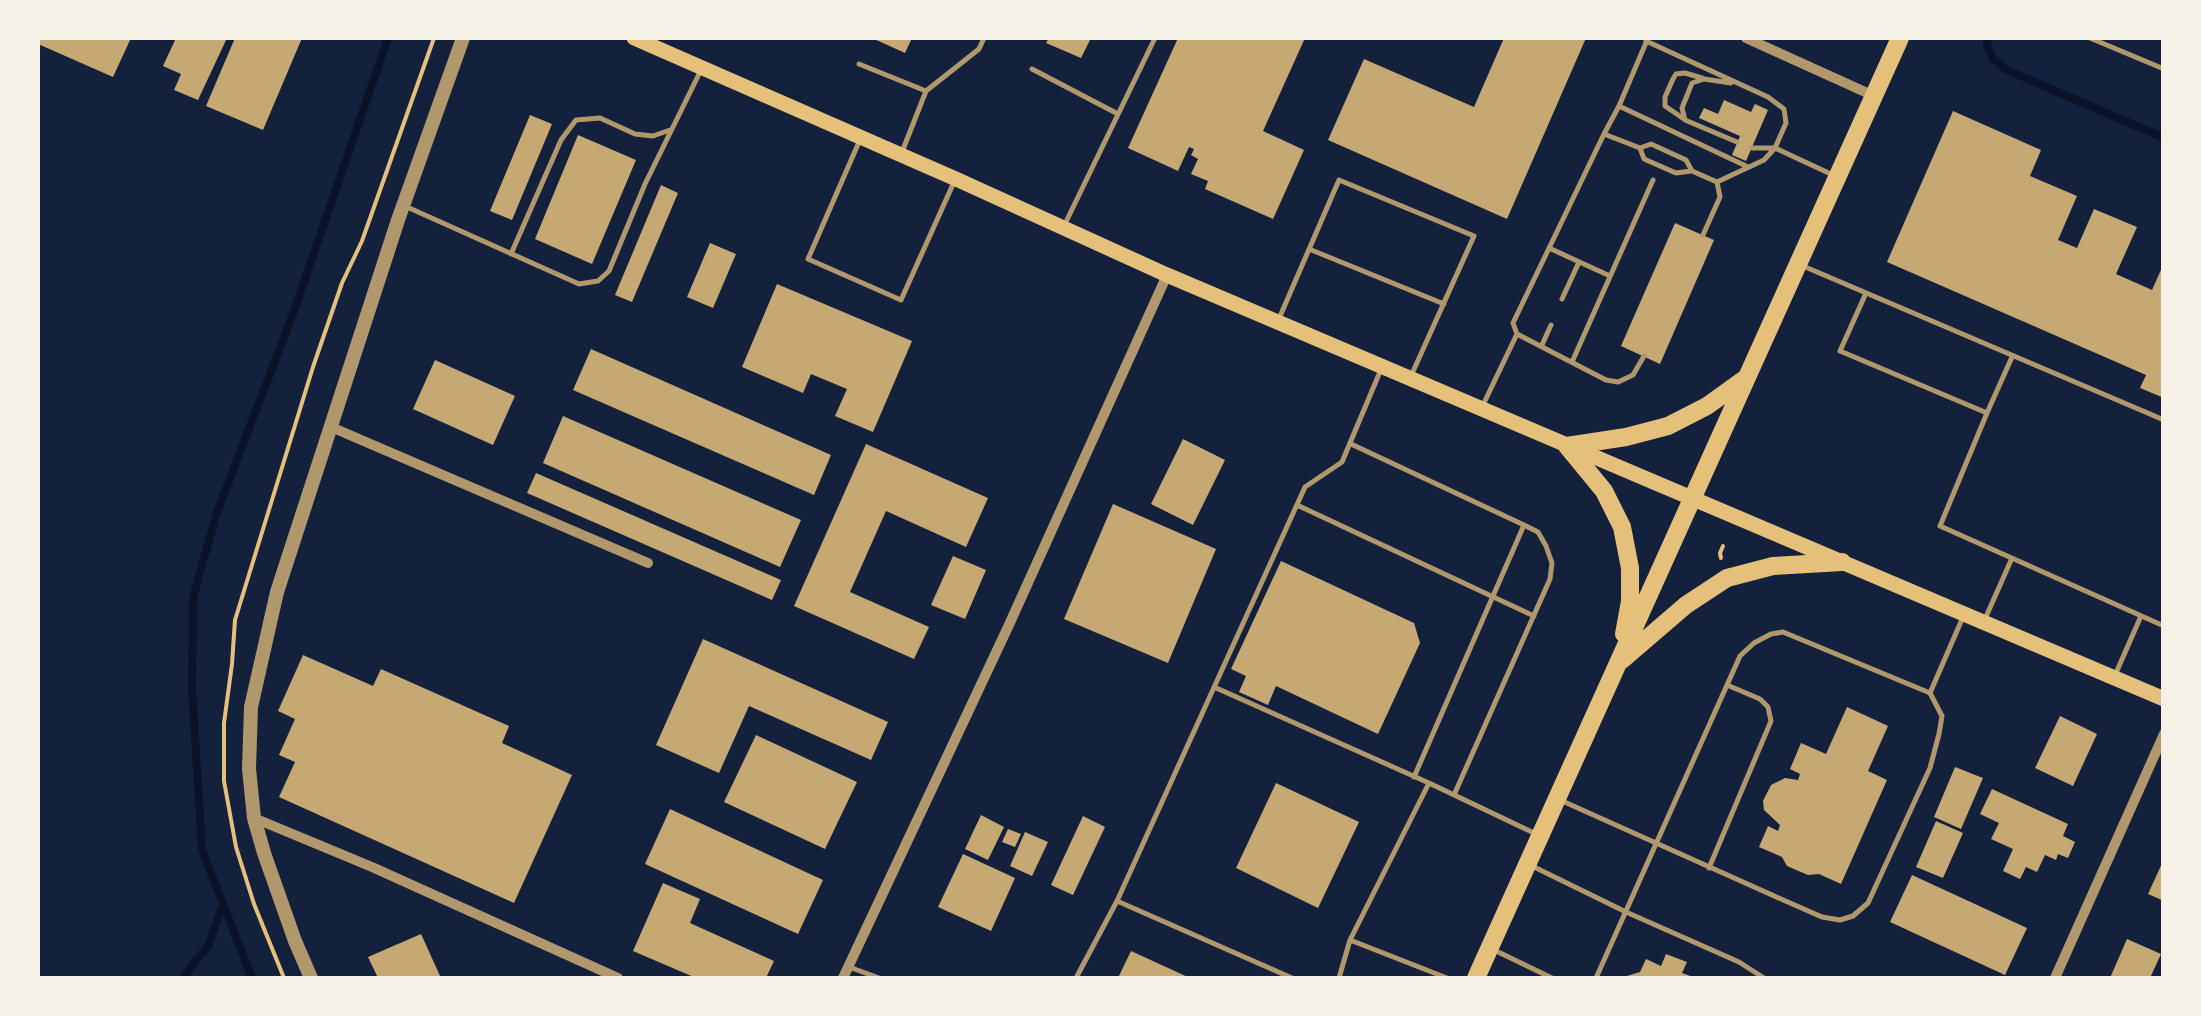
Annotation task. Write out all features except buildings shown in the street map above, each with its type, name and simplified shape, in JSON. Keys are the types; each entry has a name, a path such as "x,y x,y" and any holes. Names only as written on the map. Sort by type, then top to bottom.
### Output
{"highway":[{"path":"1476,978 1900,38"},
{"path":"1567,446 1668,426 1708,406 1747,378"},
{"path":"1567,446 1604,490 1622,527 1630,568 1630,602 1618,664"},
{"path":"1618,664 1686,604 1727,578 1773,566 1842,562"}],"main road":[{"path":"634,38 1167,276 2164,699"}],"street":[{"path":"311,978 254,818 249,732 262,651 276,592 403,205 463,38"},
{"path":"1746,38 1874,96"},
{"path":"843,978 1167,276"},
{"path":"331,427 648,564"},
{"path":"2055,978 2164,734"},
{"path":"254,818 618,978"}],"lane":[{"path":"901,155 926,91 979,50 984,38"},
{"path":"1063,229 1155,38"},
{"path":"2090,38 2164,70"},
{"path":"1644,356 1633,375 1618,382 1606,380 1518,334 1513,323 1647,40 1768,97 1784,109 1786,123 1764,160 1717,182"},
{"path":"859,64 926,91"},
{"path":"403,205 579,284 598,282 608,271 702,68"},
{"path":"1032,69 1118,114"},
{"path":"1737,142 1685,120 1665,106 1665,97 1676,74 1739,84"},
{"path":"1685,120 1682,108 1692,84 1704,79"},
{"path":"1619,106 1746,166"},
{"path":"511,254 561,140 576,120 600,118 635,134 653,136 673,128"},
{"path":"1604,134 1640,148 1651,144 1686,160 1692,170 1717,182"},
{"path":"861,137 808,258 901,300 956,179"},
{"path":"1640,148 1644,159 1676,174 1692,170"},
{"path":"1752,148 1774,148 1838,177"},
{"path":"1277,322 1338,180 1474,236 1410,379"},
{"path":"1572,362 1653,180"},
{"path":"1703,236 1720,196 1717,182"},
{"path":"1549,248 1611,276"},
{"path":"1309,249 1444,304"},
{"path":"1562,299 1579,262"},
{"path":"1798,264 2164,420"},
{"path":"1866,292 1840,351 1987,413"},
{"path":"1541,346 1551,326"},
{"path":"1481,409 1518,334"},
{"path":"2012,357 1940,526 2164,626"},
{"path":"1076,978 1117,901 1305,486 1342,462 1382,367"},
{"path":"1350,444 1538,532 1552,563 1550,579 1454,795"},
{"path":"1296,505 1534,616"},
{"path":"1414,777 1524,525"},
{"path":"1984,622 2012,558"},
{"path":"1930,692 1964,614"},
{"path":"2114,678 2141,616"},
{"path":"1556,799 1656,844 1709,868 1822,917 1840,920 1854,916 1868,904 1930,768 1942,716 1930,692 1783,632 1754,643 1740,656 1656,844 1626,912 1596,978"},
{"path":"1709,868 1771,721 1768,707 1760,699 1727,685"},
{"path":"1214,688 1540,836"},
{"path":"1338,978 1350,940 1429,783"},
{"path":"1528,863 1739,962 1764,978"},
{"path":"1117,901 1292,978"},
{"path":"1350,940 1447,978"},
{"path":"1490,948 1552,978"},
{"path":"849,967 879,978"}],"waterway":[{"path":"183,978 209,944 223,904 202,850 192,688 193,598 216,515 294,311 388,38"},
{"path":"1987,38 1993,59 2007,70 2164,138"},
{"path":"223,904 252,978"}]}
